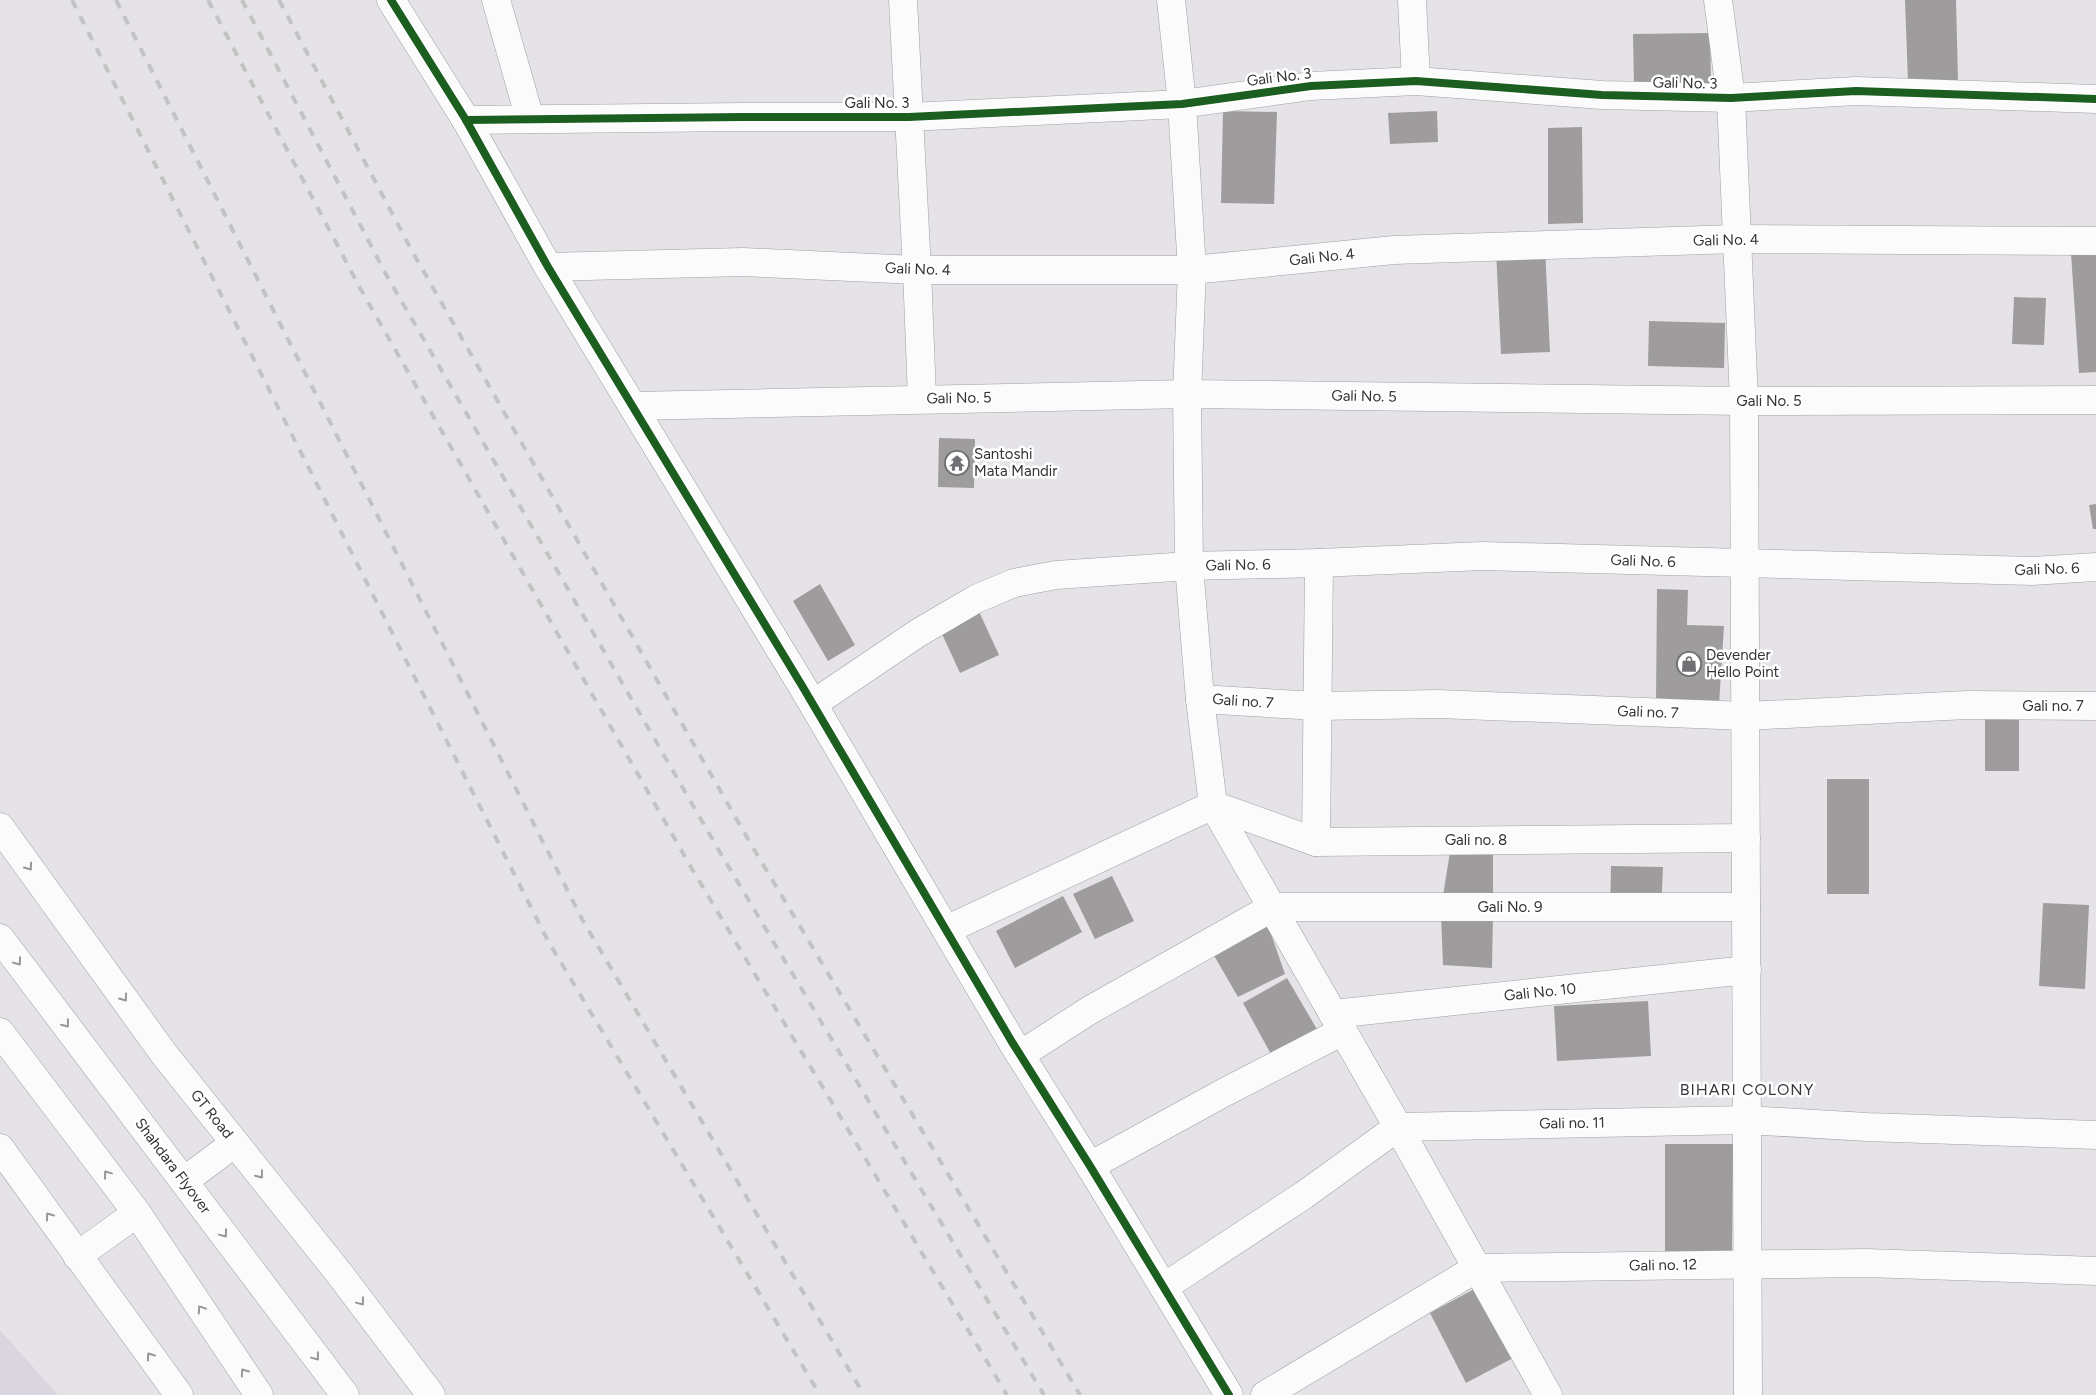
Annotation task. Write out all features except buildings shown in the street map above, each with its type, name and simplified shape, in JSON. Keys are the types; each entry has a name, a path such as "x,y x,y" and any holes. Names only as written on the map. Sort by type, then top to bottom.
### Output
{"main road":[{"path":"391,0 466,120 548,267 813,704 1020,1055 1090,1166 1229,1395"},
{"path":"496,0 530,119"},
{"path":"903,0 918,270 922,398"},
{"path":"1171,0 1182,104 1192,270 1187,394 1189,566 1200,699 1213,805 1398,1127 1548,1395"},
{"path":"1412,0 1416,81"},
{"path":"1718,0 1731,98 1744,401 1748,1395"},
{"name":"Gali No. 3","path":"466,120 908,117 1182,104 1311,86 1416,81 1602,95 1731,98 1856,91 2096,99"},
{"name":"Gali No. 4","path":"548,267 743,262 918,270 1192,270 1394,250 1737,239 2096,241"},
{"name":"Gali No. 5","path":"633,406 780,404 922,398 1187,394 1744,401 2096,400"},
{"name":"Gali No. 6","path":"813,704 957,609 1014,583 1056,575 1189,566 1483,556 2032,571 2096,567"},
{"path":"1316,842 1319,563"},
{"name":"Gali no. 7","path":"1200,699 1318,706 1438,704 1746,716 1967,705 2096,706"},
{"path":"946,930 1213,805"},
{"name":"Gali no. 8","path":"1213,805 1316,842 1746,838"},
{"name":"GT Road","path":"0,828 164,1054 342,1277 431,1395"},
{"path":"1020,1055 1090,1010 1273,907"},
{"name":"Gali No. 9","path":"1273,907 1746,907"},
{"name":"Shahdara Flyover","path":"0,938 344,1395"},
{"name":"Gali No. 10","path":"1338,1023 1747,970"},
{"path":"1090,1166 1225,1092 1338,1023"},
{"path":"0,1032 136,1213 259,1395"},
{"name":"Gali no. 11","path":"1398,1127 1746,1120 1867,1127 2096,1135"},
{"path":"1164,1287 1304,1195 1398,1127"},
{"path":"184,1181 234,1143"},
{"path":"0,1148 179,1395"},
{"path":"77,1256 136,1213"},
{"name":"Gali no. 12","path":"1264,1395 1477,1268 1748,1263 1866,1263 2096,1271"}],"shaded area":[{"path":"0,1330 58,1395 0,1395"}],"railway":[{"path":"72,0 548,941 820,1395"},
{"path":"116,0 583,921 864,1395"},
{"path":"208,0 360,288 692,869 1007,1395"},
{"path":"242,0 387,276 721,854 1044,1395"},
{"path":"279,0 412,251 749,841 1080,1395"}],"cycle path":[{"path":"391,0 466,120 548,267 801,684 1012,1042 1090,1166 1229,1395"},
{"path":"466,120 909,117 1182,104 1311,86 1416,81 1602,95 1731,98 1856,91 2096,99"}],"place":[{"name":"Santoshi Mata Mandir","path":"957,463"},
{"name":"Devender Hello Point","path":"1689,664"}],"district":[{"name":"BIHARI COLONY","path":"1747,1089"}]}
